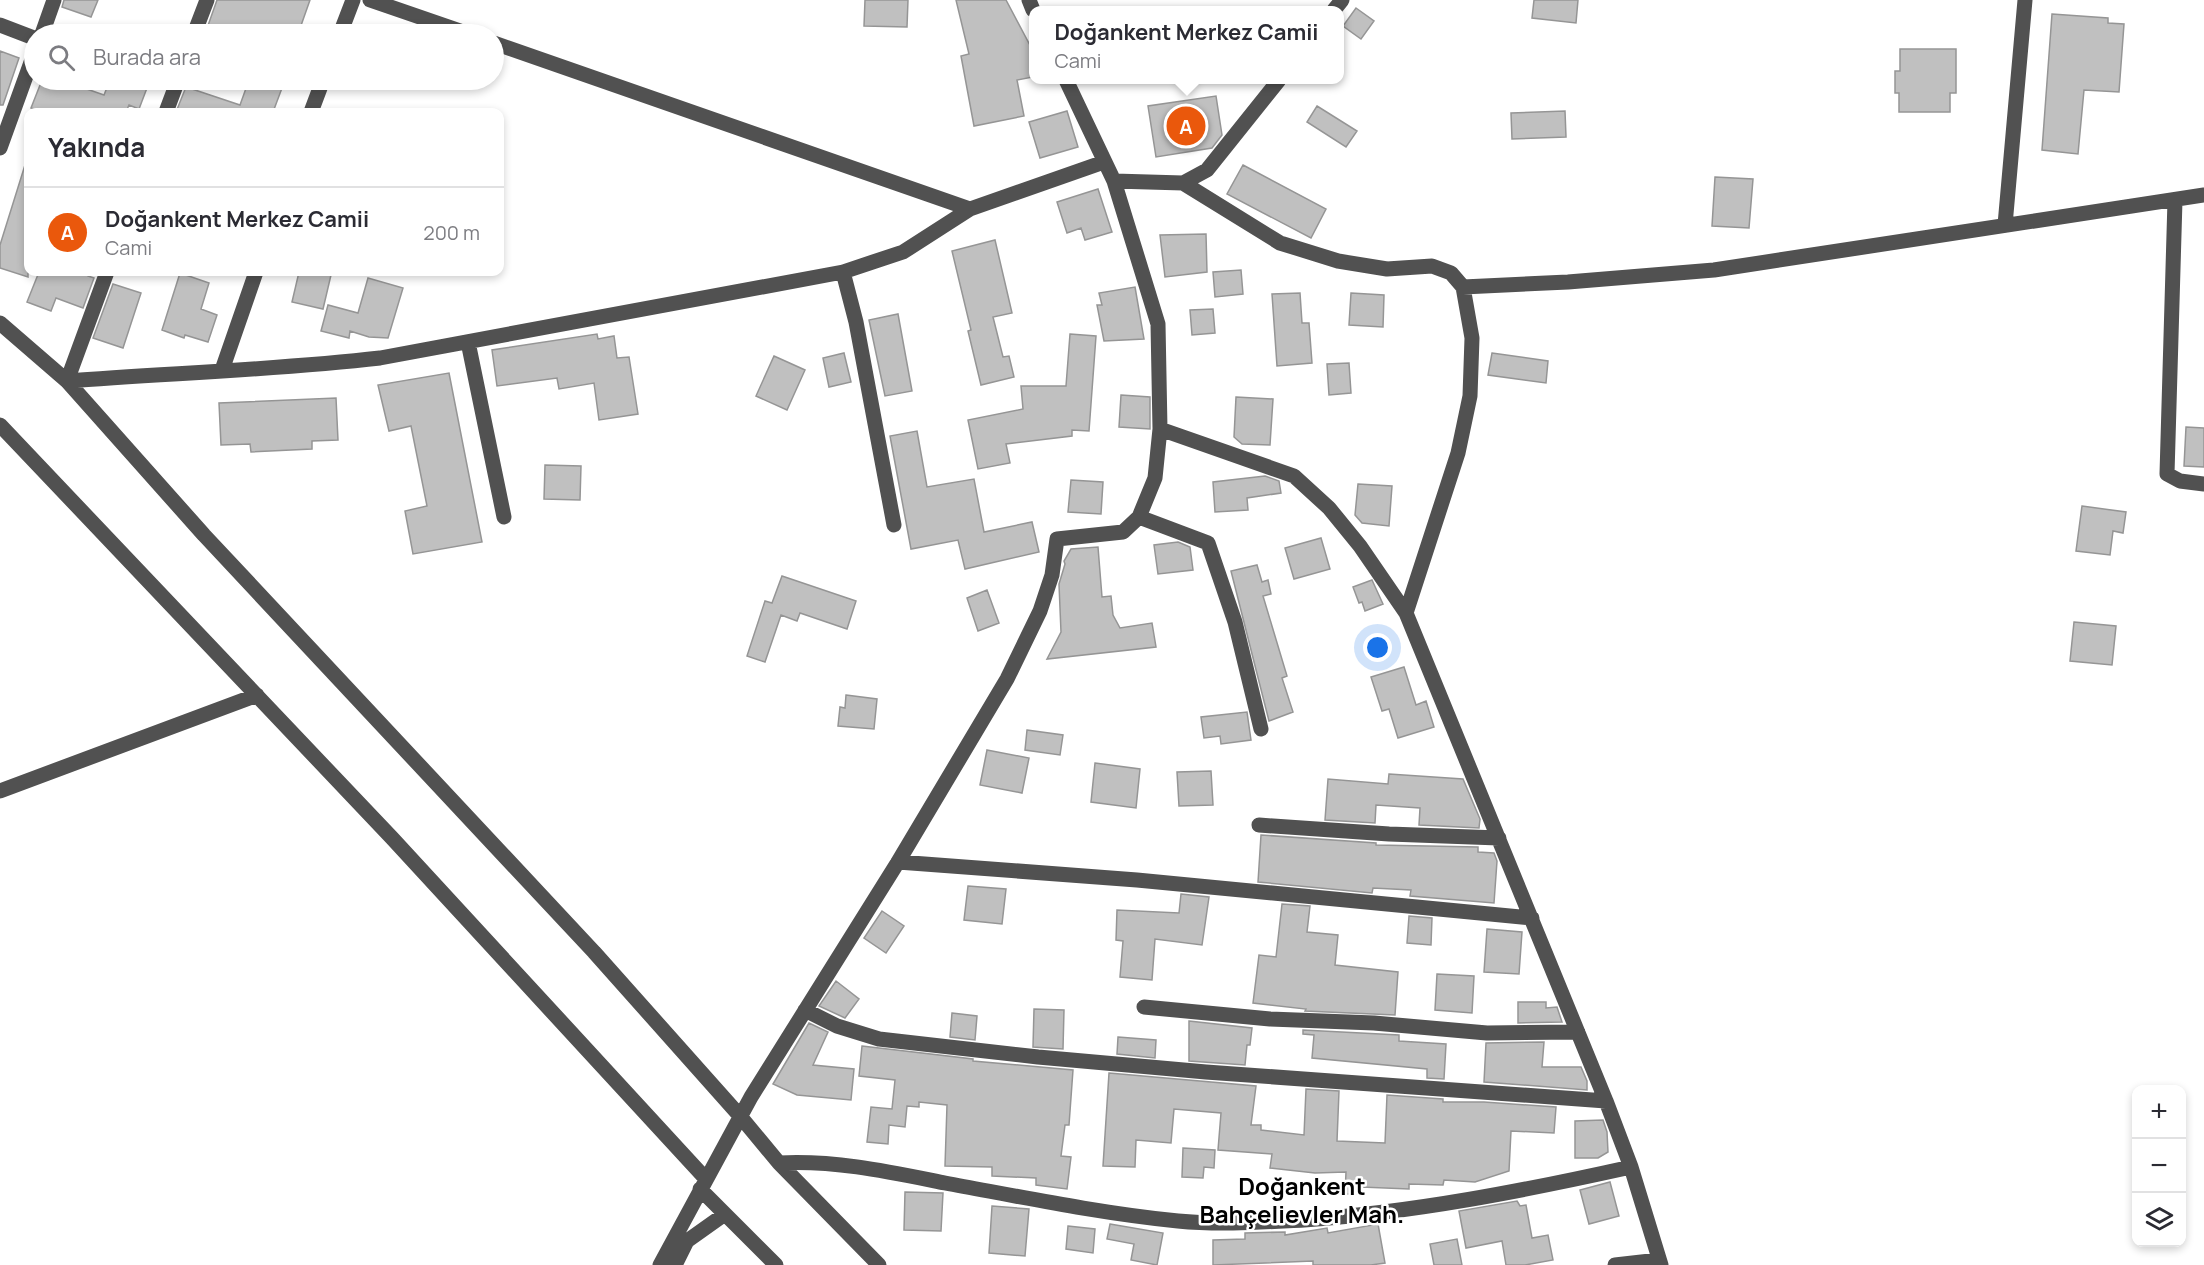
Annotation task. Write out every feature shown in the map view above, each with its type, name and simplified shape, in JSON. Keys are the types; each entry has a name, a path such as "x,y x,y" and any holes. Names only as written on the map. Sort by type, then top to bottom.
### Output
{"street":[{"path":"46,24 54,0"},
{"path":"198,24 207,0"},
{"path":"344,24 353,0"},
{"path":"370,0 440,24"},
{"path":"2005,225 2025,0"},
{"path":"0,25 24,34"},
{"path":"504,46 970,209"},
{"path":"0,148 24,82"},
{"path":"660,1265 740,1116 898,862 1007,679 1040,611 1052,575 1057,539 1123,532 1139,517 1155,478 1160,429 1158,324 1114,182 1068,84"},
{"path":"1114,182 1183,183 1207,170 1276,84"},
{"path":"168,108 174,90"},
{"path":"312,108 319,90"},
{"path":"67,381 309,366 380,358 843,272 903,252 970,209 1104,162"},
{"path":"1183,183 1280,243 1338,261 1387,269 1432,266 1451,273 1463,287 1472,338 1470,396 1458,453 1406,613"},
{"path":"1463,287 1569,282 1714,270 2204,195"},
{"path":"2175,200 2168,474 2180,481 2204,484"},
{"path":"843,272 856,322 894,525"},
{"path":"67,381 106,276"},
{"path":"222,370 255,276"},
{"path":"0,323 67,381 204,535 594,952 779,1163 879,1265"},
{"path":"468,342 504,517"},
{"path":"0,425 392,838 703,1183 725,1214 776,1265"},
{"path":"1160,429 1294,476 1329,508 1360,546 1406,613 1532,918 1631,1167 1660,1263 1615,1265"},
{"path":"1139,517 1208,543 1235,622 1261,729"},
{"path":"0,791 257,695"},
{"path":"1259,825 1389,834 1499,837"},
{"path":"898,862 1137,880 1532,918"},
{"path":"1144,1007 1270,1019 1374,1023 1487,1033 1578,1032"},
{"path":"805,1010 837,1026 879,1040 1206,1072 1606,1101"},
{"path":"779,1163 810,1161 880,1169 1088,1210 1180,1221 1241,1224 1336,1218 1417,1209 1517,1192 1631,1167"},
{"path":"675,1265 687,1241 725,1214"}],"building":[{"path":"64,0 98,0 91,17 62,7"},
{"path":"217,0 310,0 302,24 209,24"},
{"path":"865,0 908,0 907,27 864,26"},
{"path":"956,0 1006,0 1029,43 1029,78 1017,80 1024,116 974,126 961,56 969,54"},
{"path":"1534,0 1578,0 1576,23 1532,18"},
{"path":"1356,8 1374,21 1361,39 1344,25"},
{"path":"2052,14 2108,18 2108,23 2124,24 2119,92 2084,90 2078,154 2042,150"},
{"path":"1900,49 1956,49 1956,93 1950,93 1950,112 1899,112 1899,93 1895,93 1895,71 1900,71"},
{"path":"0,51 19,58 3,105 0,105"},
{"path":"38,90 90,90 104,95 106,90 146,90 139,108 129,105 128,108 31,108"},
{"path":"185,90 195,90 240,105 245,90 281,90 274,108 178,108"},
{"path":"1216,96 1222,135 1212,148 1156,157 1148,106"},
{"path":"1317,106 1357,131 1346,147 1307,122"},
{"path":"1067,111 1078,147 1040,158 1029,122"},
{"path":"1565,111 1566,137 1512,139 1511,113"},
{"path":"1243,165 1326,209 1311,238 1227,194"},
{"path":"24,168 24,276 0,268 0,245"},
{"path":"1715,177 1753,179 1749,228 1712,226"},
{"path":"1098,189 1112,232 1085,240 1081,228 1067,233 1057,202"},
{"path":"1206,234 1207,272 1165,277 1160,235"},
{"path":"995,240 1012,313 993,317 1003,357 1009,356 1014,377 981,385 968,331 971,330 952,251"},
{"path":"1241,270 1243,294 1215,297 1213,272"},
{"path":"37,276 94,278 83,308 56,298 51,311 27,302"},
{"path":"179,276 189,276 209,283 201,309 217,315 208,342 185,335 184,338 162,330"},
{"path":"298,276 331,276 323,309 292,302"},
{"path":"368,278 403,288 388,338 369,337 350,331 349,338 321,331 328,305 358,313"},
{"path":"113,284 141,293 123,348 93,338"},
{"path":"1135,287 1144,339 1104,341 1097,305 1102,305 1099,293"},
{"path":"1300,293 1302,323 1309,323 1312,363 1277,366 1272,294"},
{"path":"1351,293 1384,295 1383,327 1349,325"},
{"path":"1213,309 1215,333 1192,335 1190,310"},
{"path":"898,314 912,391 885,396 869,320"},
{"path":"597,334 598,339 614,336 617,358 629,357 638,414 599,420 594,383 559,389 557,378 497,386 492,350"},
{"path":"1070,334 1096,336 1089,431 1072,430 1072,436 1006,444 1010,463 978,469 968,420 1023,409 1021,386 1066,386"},
{"path":"844,353 851,382 829,387 823,358"},
{"path":"1492,353 1548,361 1546,383 1488,375"},
{"path":"774,356 805,370 787,410 756,396"},
{"path":"1349,363 1351,393 1329,395 1327,364"},
{"path":"449,373 482,542 413,554 405,511 427,506 411,426 389,431 378,385"},
{"path":"1121,395 1150,397 1150,429 1119,427"},
{"path":"1236,397 1273,399 1270,445 1242,444 1234,437"},
{"path":"336,398 338,440 312,441 312,449 251,452 250,444 221,445 219,403"},
{"path":"2186,427 2204,428 2204,467 2184,466"},
{"path":"917,431 927,487 974,479 984,532 1032,522 1039,552 965,569 958,540 911,549 890,436"},
{"path":"545,465 581,466 580,500 544,499"},
{"path":"1265,476 1279,481 1281,493 1247,498 1248,510 1215,512 1213,482"},
{"path":"1071,480 1103,482 1101,514 1068,512"},
{"path":"1358,484 1392,486 1389,526 1362,523 1355,515"},
{"path":"2082,506 2126,512 2123,533 2113,531 2110,555 2076,551"},
{"path":"1321,538 1330,569 1294,579 1285,548"},
{"path":"1178,542 1190,547 1193,570 1158,574 1154,545"},
{"path":"1098,547 1102,597 1111,596 1113,615 1120,628 1152,623 1156,647 1047,659 1061,632 1059,584 1064,561 1071,549"},
{"path":"1257,565 1262,582 1268,580 1271,594 1263,596 1287,676 1282,678 1293,712 1269,721 1231,571"},
{"path":"782,576 856,601 847,629 800,613 797,621 781,615 765,662 747,656 765,601 772,603"},
{"path":"1372,580 1383,604 1365,611 1353,587"},
{"path":"987,590 999,623 978,631 967,598"},
{"path":"2074,622 2116,626 2112,665 2070,661"},
{"path":"1404,667 1416,705 1426,701 1434,727 1398,738 1389,709 1382,711 1371,677"},
{"path":"846,695 877,699 874,729 838,726 840,707 845,708"},
{"path":"1247,712 1251,740 1221,744 1220,736 1204,738 1201,717"},
{"path":"1027,730 1063,735 1060,755 1025,750"},
{"path":"987,750 1029,758 1022,793 980,785"},
{"path":"1095,763 1140,769 1136,808 1091,802"},
{"path":"1211,771 1213,805 1179,806 1177,772"},
{"path":"1389,774 1463,779 1480,819 1479,828 1419,825 1420,808 1376,805 1375,823 1325,820 1328,779 1388,784"},
{"path":"1261,835 1376,843 1376,845 1478,847 1478,852 1494,853 1497,861 1494,903 1410,896 1411,890 1373,888 1372,893 1258,882"},
{"path":"968,886 1006,889 1002,924 964,920"},
{"path":"1181,894 1209,897 1202,945 1155,939 1152,980 1120,977 1123,941 1116,940 1117,910 1179,913"},
{"path":"1282,904 1310,906 1307,932 1338,935 1335,965 1398,972 1395,1015 1305,1011 1306,1009 1253,1003 1259,955 1276,957"},
{"path":"882,911 904,926 886,953 864,938"},
{"path":"1409,916 1432,918 1431,945 1407,943"},
{"path":"1487,929 1522,932 1519,974 1484,972"},
{"path":"1437,974 1474,976 1472,1013 1435,1010"},
{"path":"836,981 859,999 845,1018 819,1006"},
{"path":"1518,1002 1546,1002 1546,1008 1557,1007 1562,1022 1518,1023"},
{"path":"1034,1009 1064,1010 1063,1049 1033,1047"},
{"path":"952,1013 977,1016 975,1040 950,1037"},
{"path":"1189,1021 1252,1028 1245,1065 1189,1061"},
{"path":"809,1023 828,1032 813,1065 854,1069 851,1100 797,1095 773,1084"},
{"path":"1303,1030 1399,1035 1399,1041 1446,1044 1444,1079 1427,1078 1427,1069 1312,1058 1314,1035 1303,1034"},
{"path":"1118,1037 1156,1040 1155,1058 1117,1054"},
{"path":"1544,1042 1542,1067 1581,1067 1587,1081 1587,1090 1484,1082 1486,1043"},
{"path":"862,1046 973,1059 973,1061 1073,1070 1069,1125 1065,1125 1061,1156 1071,1157 1067,1189 1036,1185 1036,1178 992,1176 992,1167 945,1166 947,1105 919,1102 919,1107 907,1106 905,1127 889,1125 888,1144 867,1142 871,1107 892,1109 895,1080 859,1076"},
{"path":"1109,1073 1256,1086 1251,1125 1261,1125 1261,1130 1304,1135 1306,1089 1339,1091 1337,1141 1385,1143 1387,1095 1443,1099 1443,1102 1484,1102 1556,1107 1554,1133 1511,1131 1509,1171 1475,1182 1444,1180 1443,1185 1409,1184 1409,1189 1361,1187 1361,1194 1345,1194 1346,1172 1315,1173 1270,1168 1272,1154 1218,1150 1221,1113 1174,1109 1171,1143 1136,1140 1135,1167 1103,1166"},
{"path":"1603,1120 1607,1132 1608,1152 1598,1158 1575,1158 1575,1121"},
{"path":"1183,1148 1215,1150 1214,1168 1204,1167 1203,1178 1182,1177"},
{"path":"1610,1182 1619,1216 1589,1224 1580,1190"},
{"path":"905,1192 943,1193 941,1231 904,1230"},
{"path":"1517,1201 1520,1206 1526,1205 1532,1238 1548,1235 1553,1260 1525,1265 1506,1265 1502,1241 1466,1248 1459,1211"},
{"path":"992,1206 1029,1209 1025,1256 989,1253"},
{"path":"1110,1224 1163,1233 1157,1265 1131,1260 1134,1244 1107,1239"},
{"path":"1378,1224 1385,1263 1313,1265 1313,1261 1213,1265 1213,1240 1245,1239 1245,1233 1285,1232 1285,1235 1327,1228 1328,1233"},
{"path":"1068,1226 1095,1229 1093,1253 1066,1249"},
{"path":"1457,1239 1462,1265 1434,1265 1430,1244"}],"place":[{"name":"Doğankent Merkez Camii","path":"1186,126"}],"district":[{"name":"Doğankent Bahçelievler Mah.","path":"1302,1201"}]}
